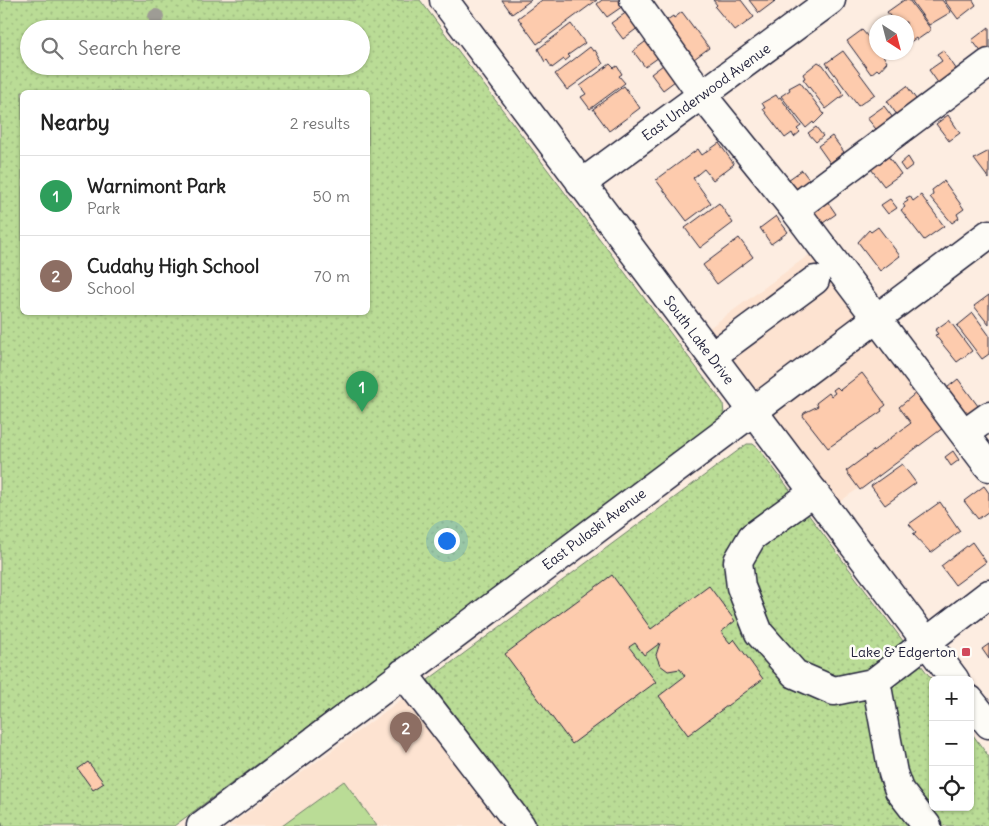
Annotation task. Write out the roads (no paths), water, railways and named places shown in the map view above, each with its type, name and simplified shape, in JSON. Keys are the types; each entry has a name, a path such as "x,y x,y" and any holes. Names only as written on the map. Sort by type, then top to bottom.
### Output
{"street":[{"name":"South Lake Drive","path":"444,0 952,676"},
{"path":"634,0 702,95 794,209 989,467"},
{"name":"East Underwood Avenue","path":"581,184 830,0"},
{"path":"794,209 989,63"},
{"name":"East Pulaski Avenue","path":"200,826 989,234"},
{"path":"712,356 815,280"},
{"path":"964,434 989,416"},
{"path":"814,492 752,537 738,561 741,587 758,632 795,674 834,690 876,680 989,594"},
{"path":"403,673 521,826"},
{"path":"876,680 893,773 899,790 927,826"},
{"path":"974,705 989,724"}],"place":[{"name":"Warnimont Park","path":"362,412"},
{"name":"Lake & Edgerton","path":"966,652"},
{"name":"Cudahy High School","path":"406,753"}]}
